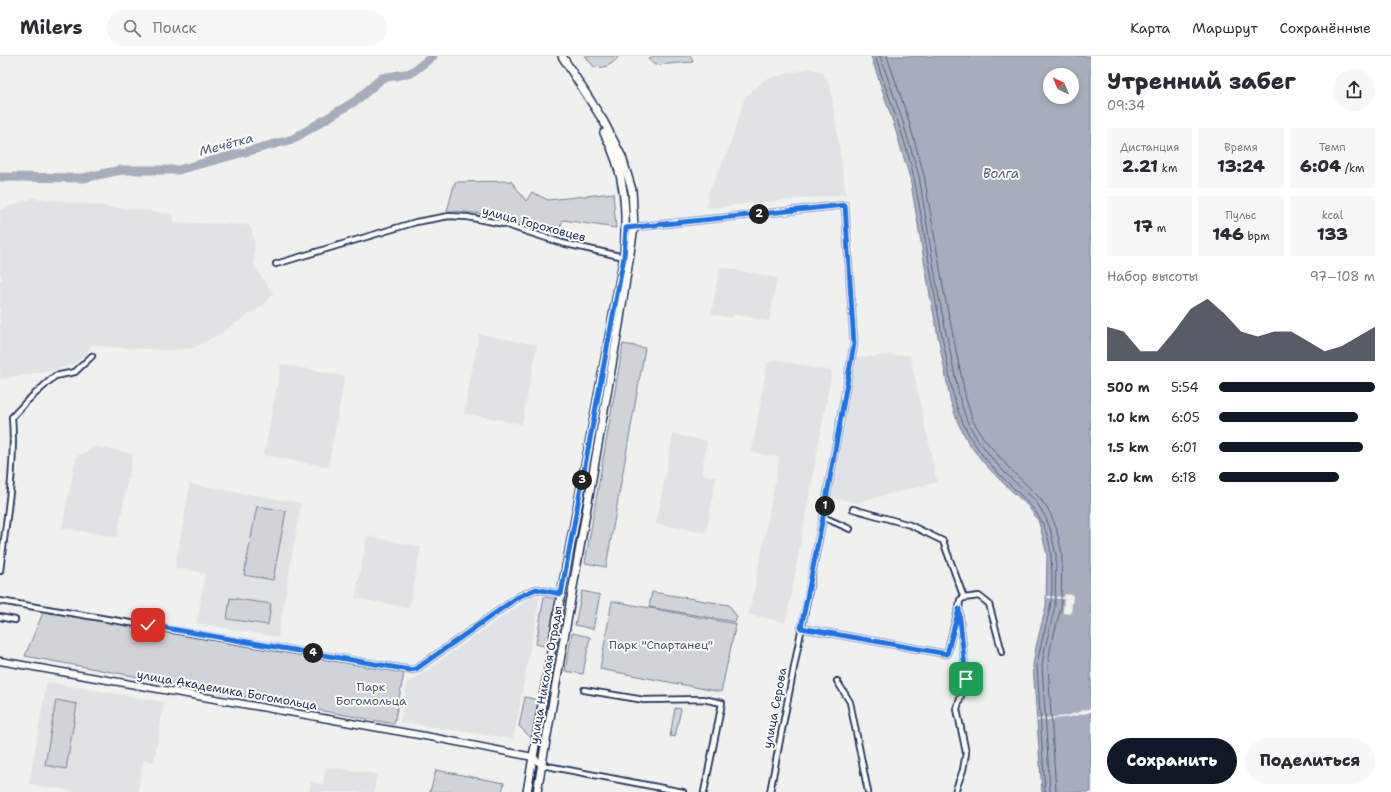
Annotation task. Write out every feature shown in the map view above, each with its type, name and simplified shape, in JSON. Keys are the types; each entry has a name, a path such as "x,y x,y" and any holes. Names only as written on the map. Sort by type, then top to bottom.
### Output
{"main road":[{"name":"улица Николая Отрады","path":"526,792 561,594 624,257 626,228 626,205 622,176 609,142 558,56"},
{"name":"улица Николая Отрады","path":"537,792 618,332 634,227 632,190 622,157 604,122 562,56"}],"street":[{"name":"улица Серова","path":"634,227 845,205 854,344 823,517 770,792"},
{"name":"улица Гороховцев","path":"276,264 416,222 449,216 467,217 504,224 562,243 624,257"},
{"path":"626,228 634,227"},
{"path":"0,570 14,434 12,416 55,376 74,372 92,356"},
{"path":"853,508 910,525 943,541 964,598"},
{"path":"823,517 850,529"},
{"path":"0,601 410,670 416,669 518,597 536,589 561,594"},
{"path":"801,628 947,654 960,600 979,596 989,604 1002,652"},
{"path":"955,792 963,770 966,753 956,709 966,679 959,609"},
{"path":"0,617 15,620"},
{"name":"улица Академика Богомольца","path":"0,661 436,738 533,757"},
{"path":"837,681 850,702 868,792"},
{"path":"584,690 644,700 702,699 722,703 704,792"},
{"path":"533,757 542,766 599,778 683,792"}],"shaded area":[{"path":"810,68 819,71 827,77 830,84 846,194 707,208 708,194 728,151 745,97 766,79"},
{"path":"33,198 172,214 174,222 248,225 252,231 254,242 254,266 273,294 263,305 223,332 193,348 168,350 107,347 92,344 85,355 75,363 54,370 0,379 0,281 3,280 0,271 0,210"},
{"path":"720,267 777,278 769,321 733,314 732,318 711,314"},
{"path":"479,334 537,345 522,424 464,413"},
{"path":"910,355 937,482 858,502 831,498 857,357"},
{"path":"776,360 832,371 786,622 749,615 780,457 752,452 767,363"},
{"path":"281,364 345,376 328,467 264,455"},
{"path":"673,434 707,441 701,474 716,477 706,533 656,524"},
{"path":"96,446 133,454 117,537 62,528 76,457"},
{"path":"190,484 301,503 278,637 197,623 205,573 175,568"},
{"path":"367,536 421,547 409,608 355,598"},
{"path":"533,596 540,597 513,739 400,722 407,684"},
{"path":"47,682 164,702 154,762 143,760 138,792 79,792 29,784"},
{"path":"326,767 377,774 374,792 309,792 311,782 323,784"}],"green space":[{"path":"585,56 619,56 608,66 594,67"},
{"path":"654,56 691,56 693,62 655,65 648,59"},
{"path":"511,181 526,201 532,192 548,200 613,193 616,228 563,220 557,235 489,215 447,211 455,182"},
{"path":"623,344 645,348 606,567 585,563"},
{"path":"257,506 286,511 273,580 244,575"},
{"path":"582,591 600,595 593,629 575,625"},
{"path":"652,592 729,605 737,617 735,622 649,607"},
{"path":"544,597 557,599 548,647 536,644"},
{"path":"230,598 271,604 268,625 227,619"},
{"name":"Парк \"Спартанец\"","path":"612,601 736,624 721,692 600,669"},
{"name":"Парк Богомольца","path":"44,610 404,673 394,724 25,656"},
{"path":"572,633 590,637 583,674 565,671"},
{"path":"525,697 539,700 532,739 519,726"},
{"path":"56,700 77,704 66,769 45,765"},
{"path":"675,708 681,709 675,737 670,736"},
{"path":"436,770 504,783 502,792 430,792"}],"water":[{"name":"Волга","path":"871,56 1091,56 1091,792 1042,792 1033,665 1046,606 1047,555 1038,520 1028,506 999,479 969,444 959,425 951,403 930,295 910,178"}],"pier":[{"path":"1065,594 1073,595 1071,614 1063,613 1064,599 1047,598 1047,596 1064,597"},
{"path":"1091,708 1091,712 1071,717 1037,721 1037,719 1066,716"}],"waterway":[{"name":"Мечётка","path":"0,177 83,178 121,170 178,170 293,139 357,100 382,78 411,73 433,56"}],"route":[{"path":"148,625 410,670 416,669 518,597 536,589 561,594 624,257 626,228 845,205 854,344 850,373 801,628 947,654 959,609 966,679"}]}
